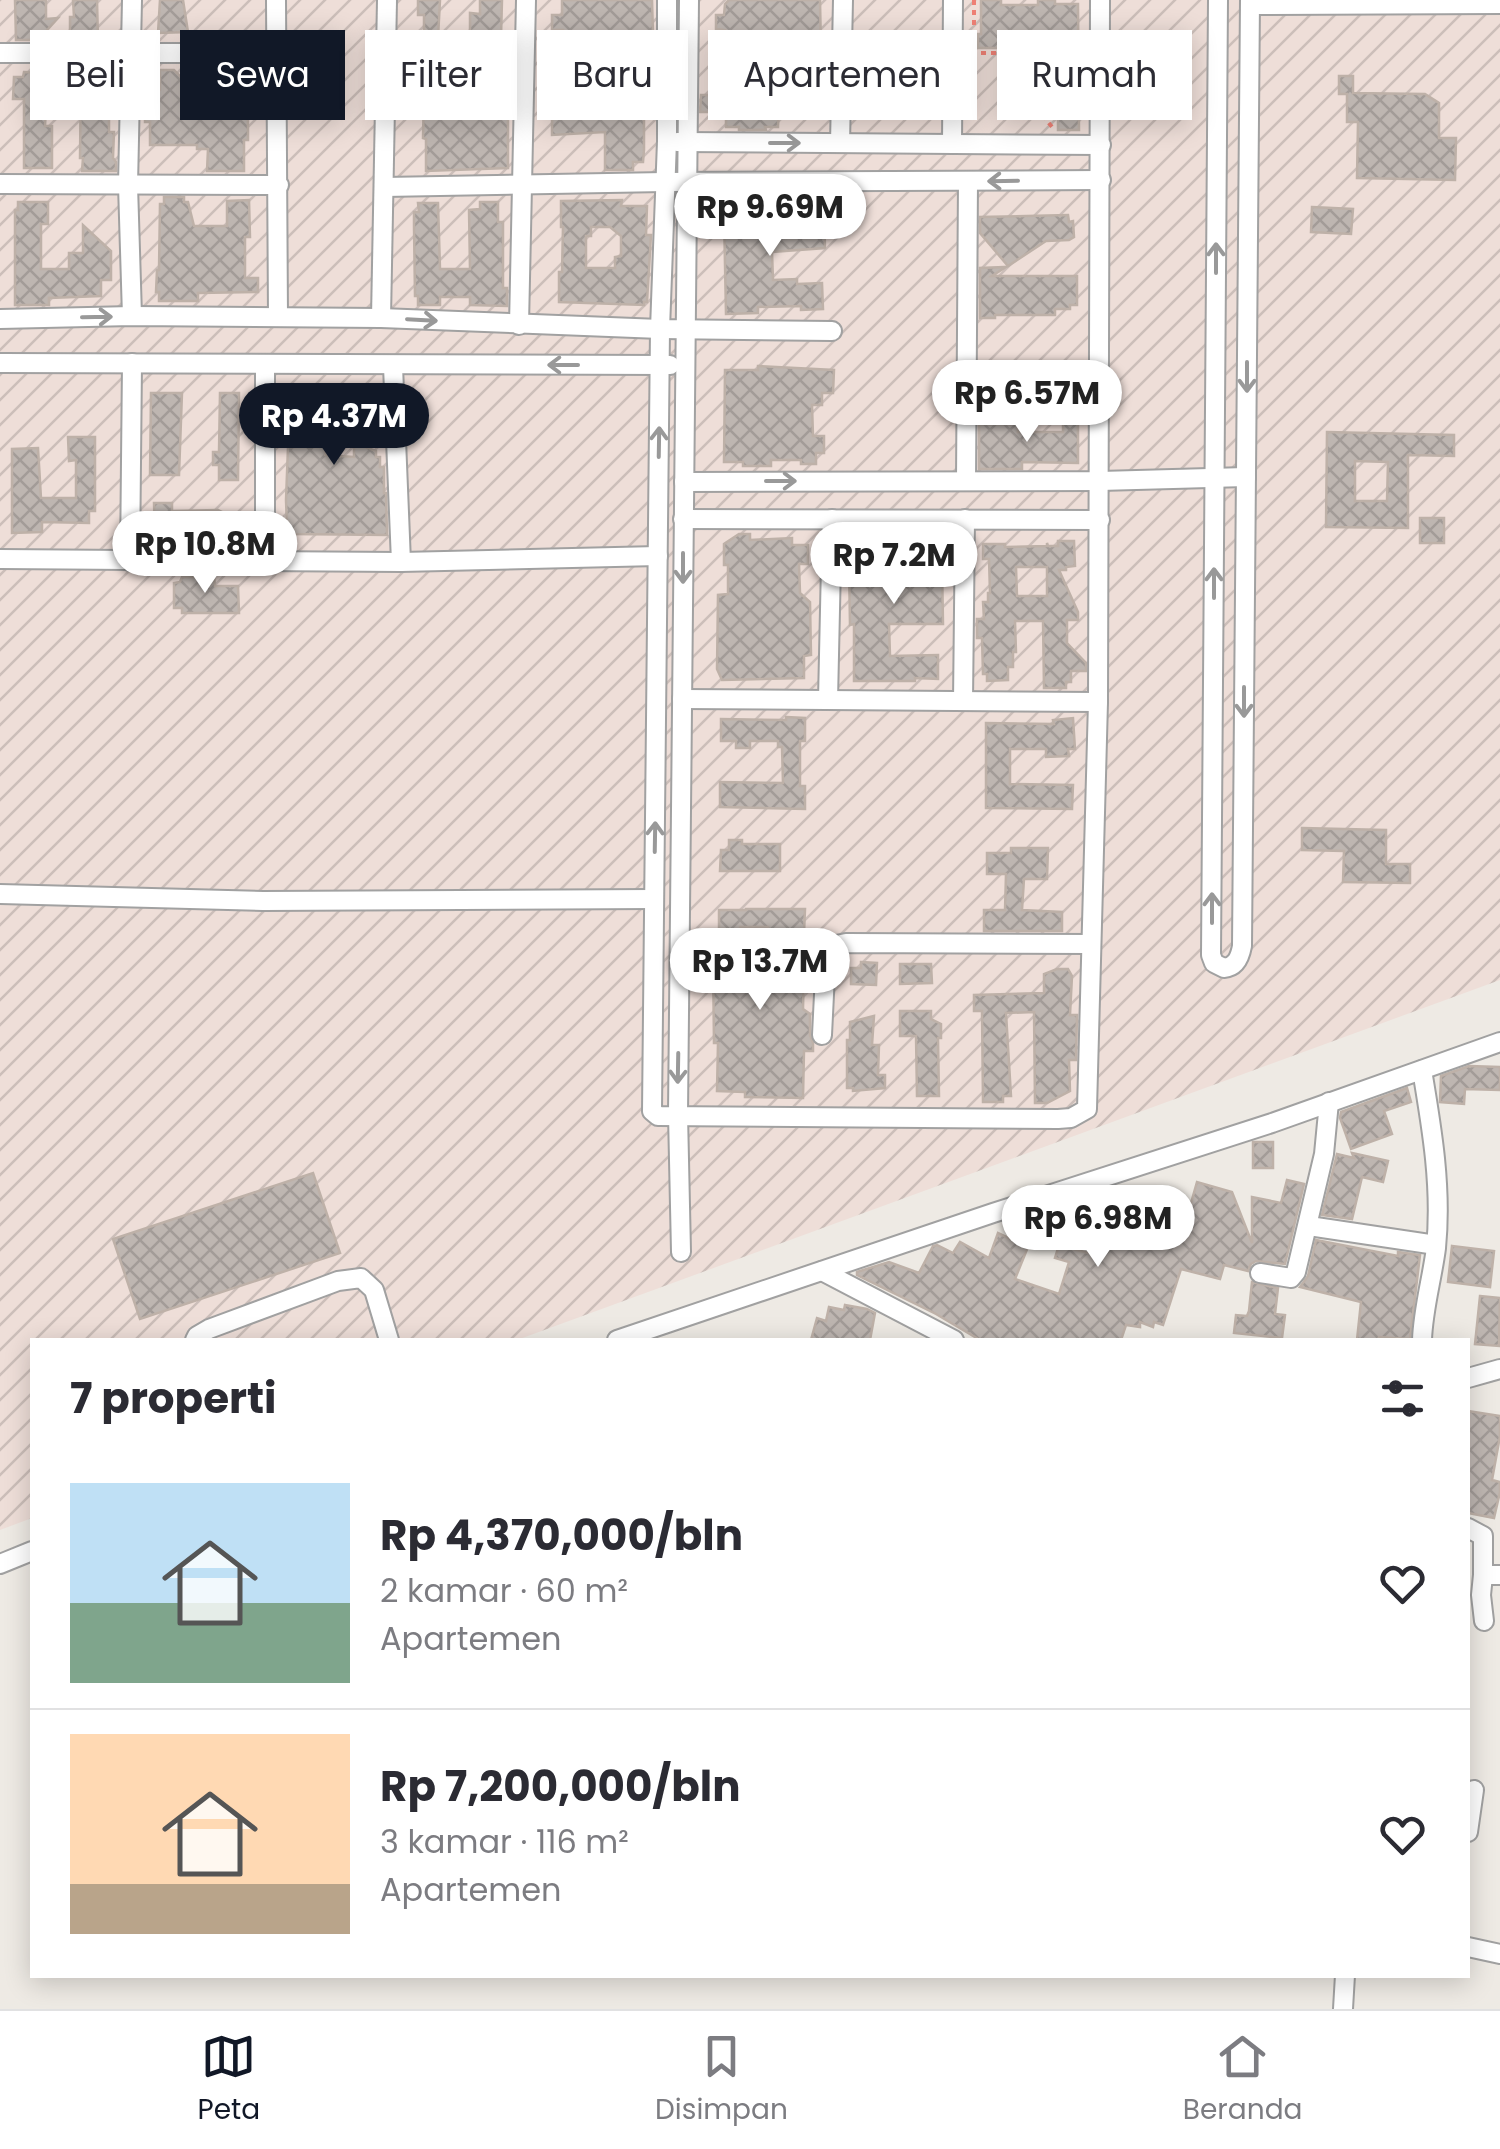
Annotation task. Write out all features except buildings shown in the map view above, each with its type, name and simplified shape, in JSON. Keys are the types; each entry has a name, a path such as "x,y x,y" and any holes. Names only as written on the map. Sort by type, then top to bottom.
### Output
{"street":[{"path":"131,30 132,0"},
{"path":"276,0 277,30"},
{"path":"381,318 387,0"},
{"path":"519,325 526,0"},
{"path":"667,0 651,1110 658,1116 1058,1118 1080,1115 1087,1108 1098,702 1100,0"},
{"path":"681,1252 678,1114 689,0"},
{"path":"840,144 843,0"},
{"path":"952,144 953,0"},
{"path":"1218,0 1211,955 1214,964 1224,968 1235,963 1242,946 1250,2 1500,4"},
{"path":"0,53 30,53"},
{"path":"129,120 132,316"},
{"path":"278,120 278,317"},
{"path":"667,141 1100,146"},
{"path":"384,187 1100,180"},
{"path":"966,481 968,182"},
{"path":"0,184 278,185"},
{"path":"0,319 381,318 686,330 832,331"},
{"path":"0,363 686,365"},
{"path":"130,561 132,363"},
{"path":"265,364 265,561"},
{"path":"393,366 401,562"},
{"path":"684,482 1246,477"},
{"path":"684,519 1100,520"},
{"path":"828,700 832,519"},
{"path":"963,701 965,519"},
{"path":"0,559 401,562 658,556"},
{"path":"682,699 1098,702"},
{"path":"0,894 262,901 654,899"},
{"path":"822,1036 826,954 832,946 846,942 1092,944"},
{"path":"624,1338 1272,1123 1500,1042"},
{"path":"1422,1070 1437,1180 1436,1245 1422,1338"},
{"path":"1260,1273 1291,1278 1300,1264 1324,1154 1329,1102"},
{"path":"1308,1226 1436,1245"},
{"path":"822,1271 950,1338"},
{"path":"196,1338 210,1329 338,1281 360,1278 374,1290 388,1338"},
{"path":"1470,1378 1500,1370"},
{"path":"1470,1529 1483,1536 1492,1575 1481,1595 1484,1621"},
{"path":"0,1564 30,1553"},
{"path":"1470,1818 1474,1790"},
{"path":"1470,1947 1500,1954"},
{"path":"1343,2009 1346,1978"}],"path":[{"path":"974,0 974,54 1037,53 1037,108 1058,134"}],"shaded area":[{"path":"0,0 1500,0 1500,980 522,1338 30,1338 30,1519 0,1530"}]}
